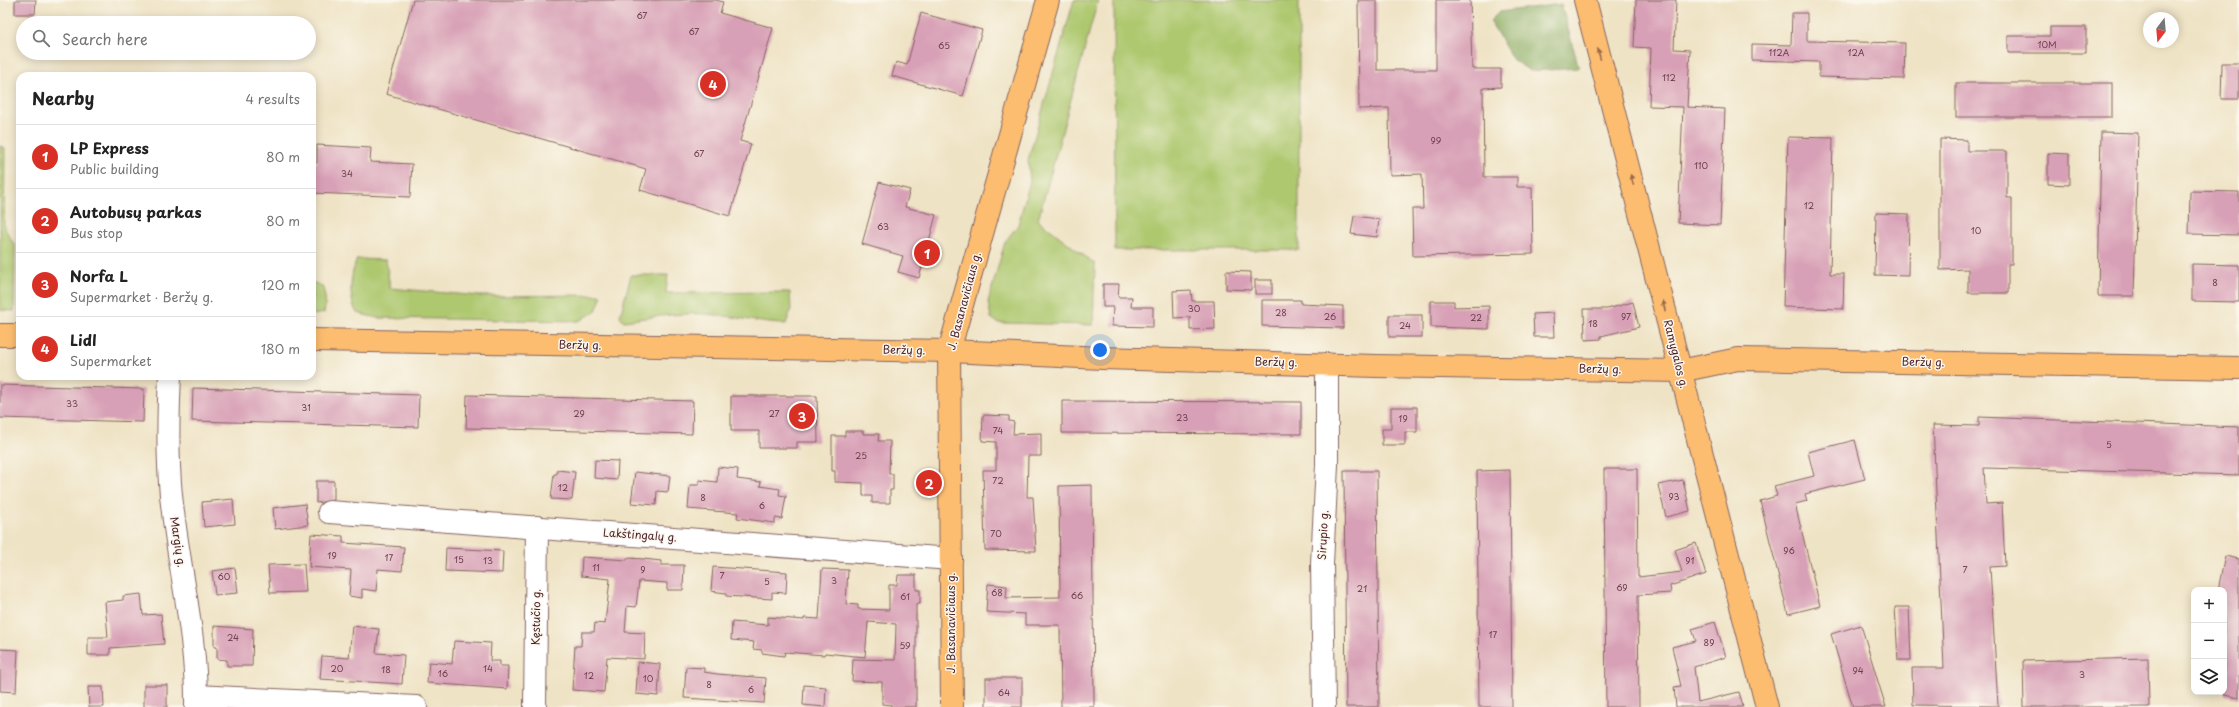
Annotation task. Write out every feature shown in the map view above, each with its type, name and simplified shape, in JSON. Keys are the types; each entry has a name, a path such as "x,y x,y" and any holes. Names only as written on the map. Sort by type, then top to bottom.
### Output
{"main road":[{"name":"J. Basanavičiaus g.","path":"952,707 949,351 1048,0"},
{"name":"Ramygalos g.","path":"1585,0 1767,707"},
{"path":"0,335 16,335"},
{"name":"Beržų g.","path":"316,340 949,351 1102,358 1680,371 1738,359 2239,368"}],"street":[{"name":"Sirupio g.","path":"1324,707 1322,564 1327,465 1328,364"},
{"name":"Margių g.","path":"170,380 168,435 171,496 189,606 196,702"},
{"name":"Lakštingalų g.","path":"329,512 951,559"},
{"name":"Kęstučio g.","path":"535,707 537,527"},
{"path":"196,702 416,707"}],"green space":[{"path":"1074,0 1098,0 1038,220 1095,264 1093,325 998,323 991,318 988,302 1005,242 1018,225 1030,181 1028,160"},
{"path":"1114,0 1299,0 1299,250 1115,250"},
{"path":"1561,4 1579,68 1530,71 1513,60 1490,21 1499,12"},
{"path":"0,146 5,148 4,227 15,246 14,311 0,310"},
{"path":"357,259 386,260 390,288 480,296 602,295 596,311 579,321 377,318 357,313 354,307 351,286"},
{"path":"631,275 668,275 666,293 790,292 791,309 786,324 768,323 705,314 670,315 624,321 620,316"},
{"path":"316,284 322,286 324,293 324,313 316,314"}],"building":[{"path":"15,0 36,0 35,14 15,14"},
{"path":"413,0 716,0 723,2 720,13 773,28 740,141 751,144 730,216 640,190 646,169 386,94"},
{"path":"1358,0 1377,0 1377,70 1436,70 1436,0 1470,0 1472,69 1501,69 1501,87 1483,88 1484,177 1517,177 1517,187 1532,187 1533,254 1413,256 1412,209 1423,209 1422,174 1390,175 1389,108 1359,109"},
{"path":"1636,0 1676,0 1674,49 1690,50 1687,107 1725,109 1720,225 1678,223 1683,107 1649,106 1651,48 1634,47"},
{"path":"921,13 982,30 963,96 892,76 896,62 907,65"},
{"path":"1792,13 1807,13 1807,41 1905,43 1904,79 1819,77 1819,62 1752,60 1752,44 1791,45"},
{"path":"2050,27 2086,27 2086,53 2008,53 2008,36 2050,36"},
{"path":"2222,63 2239,63 2239,99 2221,99"},
{"path":"1956,83 2112,83 2112,117 1956,117"},
{"path":"2101,132 2138,133 2134,296 2098,296"},
{"path":"1788,137 1833,138 1830,274 1844,274 1843,309 1783,307"},
{"path":"1940,139 1967,140 1967,151 2007,151 2007,198 2012,198 2012,264 2008,264 2008,293 1968,293 1968,269 1940,270"},
{"path":"317,145 371,148 370,162 412,164 410,197 316,193"},
{"path":"2048,153 2069,154 2069,185 2048,184"},
{"path":"879,182 910,190 905,207 936,215 919,278 898,272 903,256 862,244"},
{"path":"2190,191 2239,192 2239,235 2189,234"},
{"path":"1876,213 1909,214 1908,276 1875,275"},
{"path":"1354,216 1379,219 1377,237 1351,234"},
{"path":"2192,264 2239,265 2239,302 2192,301"},
{"path":"1226,271 1251,272 1251,290 1226,289"},
{"path":"1255,280 1272,280 1272,294 1255,294"},
{"path":"1103,284 1119,284 1118,297 1132,297 1131,307 1153,307 1153,327 1112,326 1113,307 1103,307"},
{"path":"1191,290 1192,301 1214,301 1215,329 1190,330 1190,317 1174,318 1173,291"},
{"path":"1262,300 1301,300 1301,304 1343,306 1343,328 1262,326"},
{"path":"1431,301 1454,301 1454,307 1489,306 1489,329 1431,327"},
{"path":"1633,302 1639,327 1601,336 1601,339 1585,340 1584,309 1607,309"},
{"path":"1553,313 1554,337 1534,337 1533,314"},
{"path":"1389,315 1422,315 1422,337 1389,337"},
{"path":"0,385 144,389 143,422 0,418"},
{"path":"193,388 419,395 418,427 192,421"},
{"path":"467,395 693,401 692,434 466,428"},
{"path":"731,396 817,396 818,442 797,442 797,448 759,448 759,431 731,431"},
{"path":"1062,401 1301,402 1301,434 1062,433"},
{"path":"1391,407 1417,407 1417,432 1405,432 1405,445 1382,445 1382,429 1391,429"},
{"path":"983,415 1009,416 1009,421 1014,422 1013,434 1041,433 1041,456 1028,456 1027,497 1033,497 1036,551 985,550 983,470 996,470 996,442 982,441"},
{"path":"1979,417 2239,427 2239,475 1984,468 1986,504 2002,503 2005,566 1990,567 1998,706 1913,705 1912,668 1944,668 1933,425 1979,426"},
{"path":"845,431 863,431 863,434 879,434 878,441 890,441 889,474 893,474 893,490 890,490 890,503 872,503 872,496 863,496 863,483 835,482 835,471 832,471 832,436 845,436"},
{"path":"1855,440 1865,479 1805,494 1807,501 1795,504 1820,606 1788,614 1760,501 1777,496 1774,486 1814,476 1808,452"},
{"path":"595,460 618,461 617,480 594,478"},
{"path":"718,467 738,469 737,479 761,482 760,486 780,489 779,495 786,496 782,519 775,518 775,523 737,518 738,513 688,509 690,485 699,485 699,480 717,482"},
{"path":"1604,469 1637,469 1638,577 1682,572 1675,550 1696,543 1706,574 1670,586 1671,593 1638,595 1639,707 1606,707"},
{"path":"557,470 575,472 572,500 551,499 554,474 557,474"},
{"path":"1510,470 1512,707 1479,707 1477,471"},
{"path":"1344,471 1377,471 1379,707 1346,707"},
{"path":"635,472 670,476 668,492 657,491 656,505 631,503"},
{"path":"1683,480 1690,511 1666,517 1658,485"},
{"path":"316,481 334,481 334,500 316,503"},
{"path":"1092,485 1094,707 1061,707 1060,625 1025,625 1025,614 986,612 988,584 1007,586 1006,598 1060,597 1059,486"},
{"path":"233,499 235,524 204,527 202,502"},
{"path":"305,504 308,525 275,529 273,508"},
{"path":"311,534 343,536 343,543 404,547 402,571 378,569 376,591 362,589 362,598 349,596 351,570 309,567"},
{"path":"446,548 503,551 502,573 445,571"},
{"path":"2225,556 2239,559 2239,698 2224,695 2227,695 2227,587 2219,587"},
{"path":"582,557 627,560 627,558 644,559 661,561 661,565 684,565 683,590 667,590 667,583 639,581 636,607 627,606 625,632 645,633 644,659 607,657 604,692 572,690 575,646 581,646 582,632 594,632 595,623 605,624 610,579 581,576"},
{"path":"304,564 306,592 270,593 268,565"},
{"path":"713,567 787,572 786,593 772,592 772,599 726,596 726,593 711,591"},
{"path":"235,568 238,593 215,595 212,571"},
{"path":"822,569 848,570 846,604 858,605 858,609 889,610 889,585 897,585 898,575 916,575 916,590 920,590 920,604 916,604 916,707 891,707 891,705 882,704 882,682 852,681 853,659 895,660 896,624 868,622 865,657 825,653 824,655 785,652 784,656 762,653 762,650 753,649 754,642 731,640 732,622 768,625 768,617 804,620 804,618 819,619"},
{"path":"141,594 143,615 161,614 164,644 110,648 110,655 88,655 88,637 108,637 105,602 123,600 123,596"},
{"path":"1895,607 1909,607 1911,660 1898,660"},
{"path":"1715,622 1726,657 1694,667 1698,702 1739,692 1743,707 1676,707 1674,687 1681,686 1672,647 1696,641 1692,629"},
{"path":"1861,625 1886,707 1853,707 1831,634"},
{"path":"214,626 253,629 252,666 227,666 227,660 217,659 217,647 214,647"},
{"path":"352,626 379,629 376,653 404,655 402,684 320,679 322,656 349,658"},
{"path":"454,641 491,643 490,661 500,661 500,666 508,666 507,689 427,683 429,662 452,664"},
{"path":"0,649 18,650 16,692 0,691"},
{"path":"2148,658 2149,707 2024,707 2023,661"},
{"path":"638,662 660,664 658,696 636,694"},
{"path":"686,667 704,668 704,672 717,674 766,678 764,703 684,698"},
{"path":"986,678 1022,678 1022,707 986,707"},
{"path":"144,685 167,685 167,707 144,707"},
{"path":"804,685 826,687 825,707 803,705"},
{"path":"88,687 103,687 104,707 89,707"}],"place":[{"name":"Lidl","path":"713,84"},
{"name":"LP Express","path":"927,253"},
{"name":"Norfa L","path":"802,416"},
{"name":"Autobusų parkas","path":"929,483"}]}
